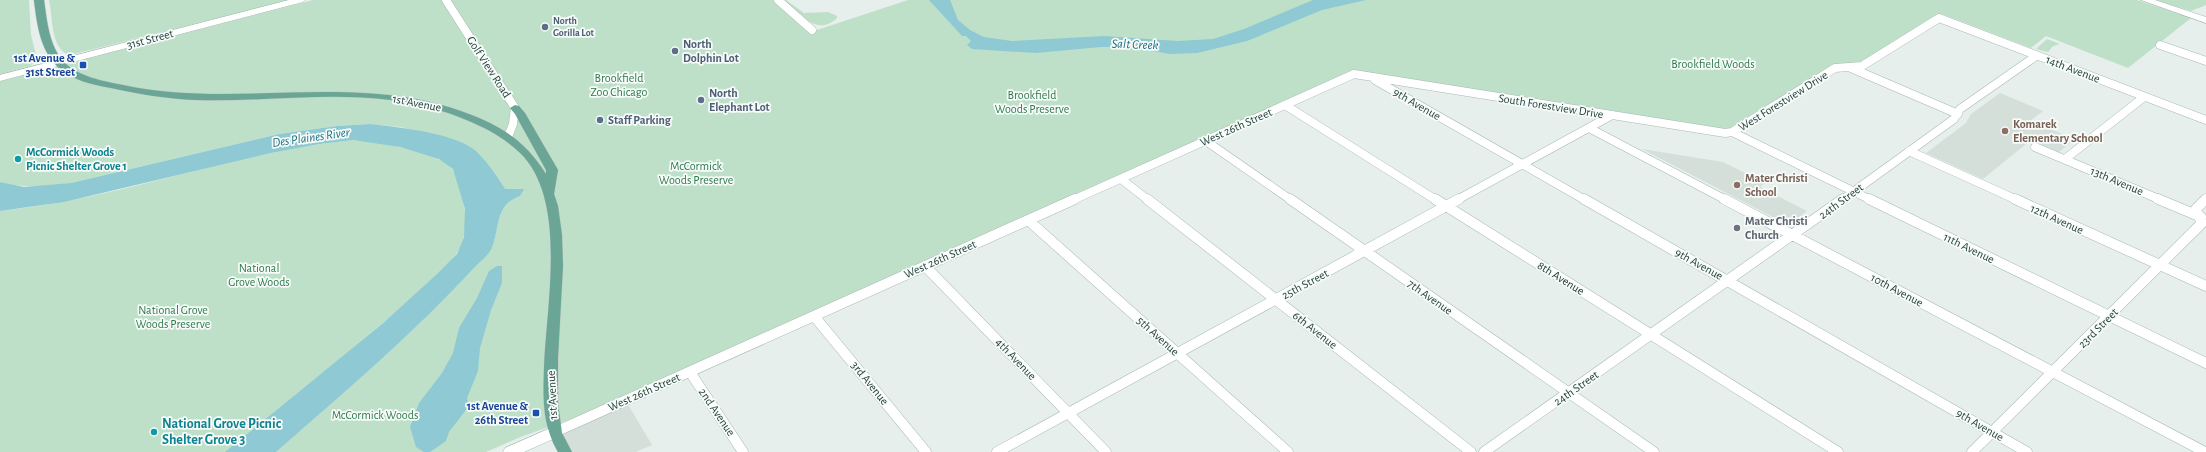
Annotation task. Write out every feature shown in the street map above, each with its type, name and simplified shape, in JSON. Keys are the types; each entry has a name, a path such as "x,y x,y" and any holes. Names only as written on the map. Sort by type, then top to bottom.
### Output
{"main road":[{"name":"1st Avenue","path":"39,0 45,38 59,63 81,77 118,89 158,94 209,96 345,94 408,100 468,116 508,137 535,164 550,194 556,234 550,367 551,402 555,432 565,452"},
{"name":"31st Street","path":"0,78 300,0"},
{"path":"2150,1 2206,20"},
{"path":"515,108 520,113 543,158 552,170 550,194"},
{"name":"West 26th Street","path":"510,452 555,432"}],"street":[{"name":"Golf View Road","path":"446,0 515,108 513,124 508,137"},
{"path":"778,0 812,30"},
{"name":"14th Avenue","path":"1939,18 2206,120"},
{"name":"West Forestview Drive","path":"1732,132 1835,68 1862,66 1939,18"},
{"path":"2160,45 2206,61"},
{"name":"24th Street","path":"1484,452 1729,282 1954,119 1960,110 2036,56"},
{"path":"1848,67 1958,114"},
{"name":"West 26th Street","path":"555,432 1354,74 1371,77"},
{"name":"South Forestview Drive","path":"1371,77 1725,133 1732,132"},
{"name":"9th Avenue","path":"1371,77 2027,452"},
{"path":"2065,159 2144,97"},
{"name":"8th Avenue","path":"1285,105 1838,452"},
{"name":"25th Street","path":"997,452 1612,115"},
{"name":"10th Avenue","path":"1589,128 2205,452"},
{"name":"11th Avenue","path":"1732,132 2206,363"},
{"name":"7th Avenue","path":"1206,140 1654,452"},
{"name":"13th Avenue","path":"2036,147 2203,218"},
{"name":"12th Avenue","path":"1909,151 2206,286"},
{"name":"6th Avenue","path":"1121,179 1471,452"},
{"name":"23rd Street","path":"1972,452 2202,223 2203,218 2196,209 2206,199"},
{"name":"5th Avenue","path":"1028,220 1288,452"},
{"name":"4th Avenue","path":"925,266 1106,452"},
{"name":"3rd Avenue","path":"814,316 926,452"},
{"name":"2nd Avenue","path":"690,372 743,452"}],"shaded area":[{"name":"Komarek Elementary School","path":"2000,93 2043,111 2030,121 2075,139 2059,152 2031,140 1983,179 1926,153 1966,123 1971,114"},
{"name":"Mater Christi School","path":"1642,149 1723,162 1765,183 1760,187 1807,211 1788,225"},
{"path":"626,401 652,445 636,452 567,452 557,433"}],"green space":[{"path":"0,0 29,0 31,35 37,59 30,66 0,74"},
{"path":"49,0 290,0 70,55 59,47 56,40"},
{"name":"McCormick Woods Preserve","path":"313,0 775,0 811,32 908,0 2137,0 2191,18 2128,68 2046,36 2031,48 1942,14 1860,62 1842,64 1728,130 1356,73 579,416 518,438 486,452 276,452 404,338 491,251 502,211 512,200 520,196 523,189 505,190 493,171 438,136 401,127 370,124 337,126 279,134 71,183 18,186 0,182 0,81"},
{"path":"786,0 804,13 828,12 837,16 837,18 830,23 823,25 809,22 784,1"},
{"path":"2153,0 2206,0 2206,5 2191,11"},
{"path":"2047,39 2060,44 2053,46 2048,52 2036,49"},
{"name":"National Grove Woods","path":"353,140 391,145 422,153 446,163 455,173 465,208 466,222 464,236 456,254 429,283 226,452 0,452 0,211 89,197 265,154"}],"water":[{"name":"Salt Creek","path":"929,0 950,0 958,20 970,30 984,37 1012,41 1104,36 1178,41 1213,39 1244,29 1313,0 1366,0 1322,10 1247,41 1197,53 1170,54 1130,47 1101,47 1036,53 972,49 967,45 971,41 966,36 962,36"},
{"name":"Des Plaines River","path":"370,124 426,132 456,140 468,145 485,161 505,189 524,189 520,196 506,205 502,211 491,251 404,338 276,452 225,452 382,324 457,254 464,237 465,209 453,169 439,159 400,147 353,140 320,144 271,153 64,202 0,211 0,182 24,187 71,183 279,134 337,126"},
{"path":"497,266 502,266 502,283 491,310 480,348 478,371 467,398 469,406 449,432 446,441 430,452 424,452 416,447 410,427 419,403 442,373 453,353 459,328 477,298 489,271"}],"place":[{"name":"North Gorilla Lot","path":"545,27"},
{"name":"North Dolphin Lot","path":"675,51"},
{"name":"1st Avenue & 31st Street","path":"83,65"},
{"name":"North Elephant Lot","path":"701,100"},
{"name":"Staff Parking","path":"600,120"},
{"name":"Komarek Elementary School","path":"2005,131"},
{"name":"McCormick Woods Picnic Shelter Grove 1","path":"18,159"},
{"name":"Mater Christi School","path":"1737,185"},
{"name":"Mater Christi Church","path":"1737,228"},
{"name":"1st Avenue & 26th Street","path":"536,413"},
{"name":"National Grove Picnic Shelter Grove 3","path":"154,432"}],"park label":[{"name":"Brookfield Woods","path":"1713,64"},
{"name":"Brookfield Zoo Chicago","path":"619,85"},
{"name":"Brookfield Woods Preserve","path":"1032,102"},
{"name":"National Grove Woods Preserve","path":"173,317"},
{"name":"McCormick Woods","path":"375,415"}]}
